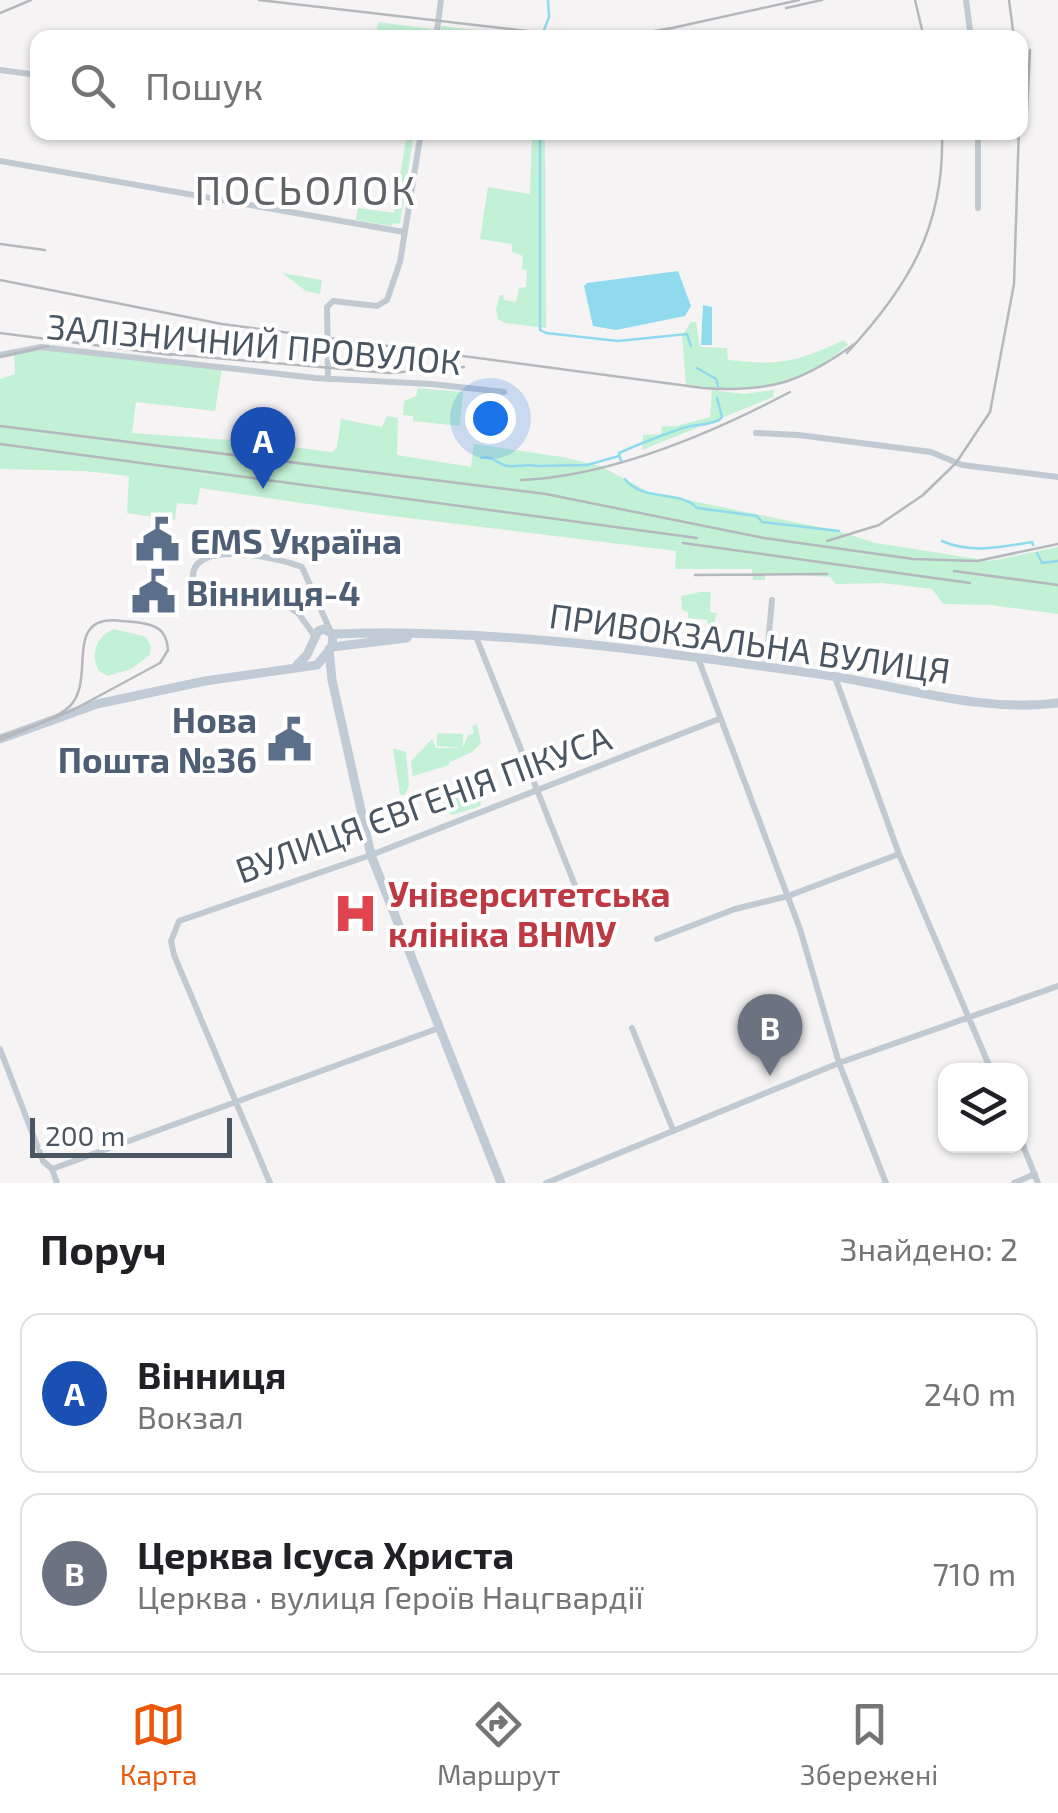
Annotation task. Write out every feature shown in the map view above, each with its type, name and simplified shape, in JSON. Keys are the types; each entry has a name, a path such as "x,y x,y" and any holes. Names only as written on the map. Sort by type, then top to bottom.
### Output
{"main road":[{"path":"297,665 321,630 434,634"},
{"path":"332,633 332,680 371,855 501,1183"},
{"name":"ПРИВОКЗАЛЬНА ВУЛИЦЯ","path":"434,634 474,633 698,657 994,704 1058,703"},
{"path":"313,640 317,649 329,649 434,634"},
{"path":"313,640 317,664 332,680"},
{"path":"332,680 333,664 346,647"},
{"path":"0,739 96,704 317,664 329,649"}],"street":[{"path":"437,30 441,0"},
{"path":"966,0 970,30"},
{"path":"0,70 30,74"},
{"path":"328,379 327,306 333,301 384,304 400,262 420,140"},
{"path":"978,140 978,208"},
{"path":"0,161 404,232"},
{"name":"ЗАЛІЗНИЧНИЙ ПРОВУЛОК","path":"0,354 41,347 328,379 504,392"},
{"path":"756,433 931,452 962,465 1058,477"},
{"path":"313,640 298,613 288,606 210,606 200,599 192,582 194,569 200,560 220,554 288,561 302,567 332,633"},
{"path":"766,667 772,600"},
{"path":"474,633 584,908"},
{"path":"698,657 718,719 788,896 839,1063 886,1183"},
{"path":"835,676 899,854 988,1063"},
{"name":"ВУЛИЦЯ ЄВГЕНІЯ ПІКУСА","path":"236,1102 174,955 173,934 186,916 371,855 718,719"},
{"path":"657,939 899,854"},
{"path":"546,1183 839,1063 1058,986"},
{"path":"52,1170 439,1028"},
{"path":"632,1028 673,1130"},
{"path":"0,1048 42,1161 52,1170 57,1183"},
{"path":"236,1102 270,1183"},
{"path":"1026,1153 1038,1183"},
{"path":"1014,1183 1035,1174"}],"green space":[{"path":"378,22 431,29 431,30 377,30"},
{"path":"441,26 476,30 440,30"},
{"path":"406,140 413,140 400,224 356,220 358,208 394,213"},
{"path":"532,140 545,140 546,328 498,319 500,295 516,302 519,288 526,287 527,270 522,269 523,256 512,252 512,244 480,239 488,187 530,194"},
{"path":"282,273 322,280 320,294 306,291"},
{"path":"691,322 696,322 700,347 727,348 728,360 775,362 800,358 844,340 848,345 819,366 788,380 755,387 720,388 719,391 744,394 774,390 773,397 642,450 643,435 661,434 662,426 710,417 712,388 686,385 682,336"},
{"path":"41,346 222,368 215,411 136,402 132,433 332,452 337,447 341,419 382,427 387,416 398,418 397,455 471,467 474,444 562,457 600,466 649,492 838,531 876,543 990,561 1058,547 1058,614 991,605 943,604 932,589 882,583 836,584 830,577 765,573 765,580 753,580 752,569 675,569 676,551 200,488 197,505 177,503 175,520 127,513 129,476 0,469 0,379 15,374 14,350"},
{"path":"418,388 463,392 460,426 413,421 413,416 403,415 404,401 416,396"},
{"path":"711,592 710,612 717,613 713,627 708,627 707,620 688,618 688,612 682,610 681,596"},
{"path":"114,629 146,637 150,655 131,669 108,676 99,671 95,652 103,636"},
{"path":"477,724 481,743 472,752 449,765 413,776 411,761 432,739 436,748 461,748 437,746 437,733 463,734 463,747 468,735 474,733 472,726"},
{"path":"393,748 406,752 409,785 405,795 400,795"},
{"path":"473,783 476,788 484,788 480,806 452,815 446,811 440,797"}],"water":[{"path":"678,271 691,306 685,316 616,330 593,326 584,286 587,283"},
{"path":"703,305 712,307 712,345 701,345"}],"waterway":[{"path":"544,30 549,17 548,0"},
{"path":"540,140 540,330 618,341 687,334 691,346"},
{"path":"697,368 716,379 718,386"},
{"path":"621,461 619,453 634,446 719,420 722,417 717,398"},
{"path":"481,458 504,465 537,466 587,465 619,456"},
{"path":"625,479 641,491 681,499 697,508 757,516 762,522 839,531"},
{"path":"942,541 975,548 1032,542 1033,545"},
{"path":"1037,553 1042,563 1058,561"}],"tram line":[{"path":"0,737 46,721 70,706 81,680 83,650 92,627 103,621 138,622 157,628 164,635 168,650 160,663 73,710 0,740"}],"railway":[{"path":"0,13 31,0"},
{"path":"259,0 520,30"},
{"path":"661,30 799,0"},
{"path":"786,8 822,0"},
{"path":"915,0 922,30"},
{"path":"1009,0 1013,30"},
{"path":"1028,90 1030,50"},
{"path":"847,353 888,303 919,253 937,197 942,140"},
{"path":"827,541 879,525 923,495 956,463 990,412 1014,284 1019,140"},
{"path":"0,244 45,250"},
{"path":"0,280 222,324 703,388 748,389 784,382 819,367 856,343"},
{"path":"0,333 171,355"},
{"path":"170,335 214,344"},
{"path":"0,357 48,346"},
{"path":"157,353 389,373 464,367"},
{"path":"521,480 590,470 660,450 790,392"},
{"path":"0,426 546,494 764,538 913,559 977,561 1058,544"},
{"path":"0,444 697,538"},
{"path":"683,543 970,583"},
{"path":"954,571 1058,585"},
{"path":"695,575 827,574"}],"place":[{"name":"Вінниця","path":"263,489"},
{"name":"EMS Україна","path":"157,540"},
{"name":"Вінниця-4","path":"153,592"},
{"name":"Нова Пошта №36","path":"290,739"},
{"name":"Університетська клініка ВНМУ","path":"355,913"},
{"name":"Церква Ісуса Христа","path":"770,1076"}],"district":[{"name":"ПОСЬОЛОК","path":"306,189"}]}
